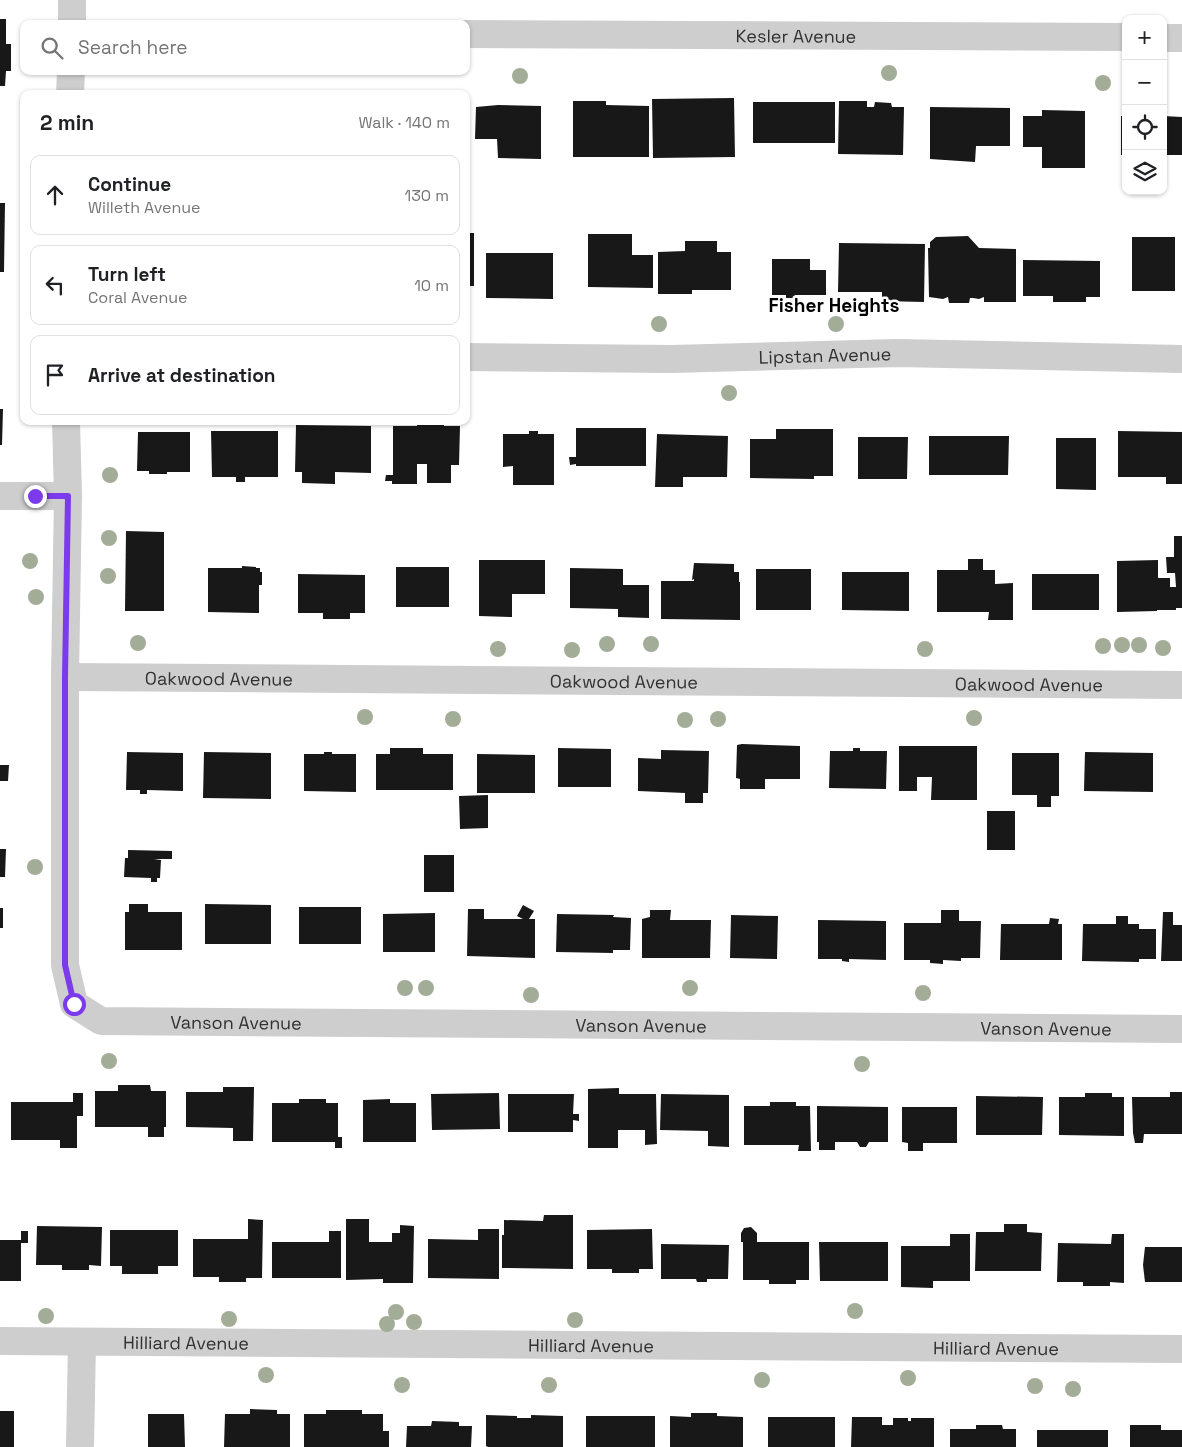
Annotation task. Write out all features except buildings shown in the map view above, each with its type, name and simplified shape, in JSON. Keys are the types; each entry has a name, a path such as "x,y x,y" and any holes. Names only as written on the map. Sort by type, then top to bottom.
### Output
{"street":[{"path":"72,0 72,20"},
{"name":"Kesler Avenue","path":"470,34 1122,37"},
{"path":"1167,38 1182,38"},
{"path":"70,90 71,75"},
{"name":"Lipstan Avenue","path":"470,357 672,359 898,353 1182,359"},
{"path":"65,677 68,496 66,425"},
{"path":"0,496 68,496"},
{"name":"Oakwood Avenue","path":"65,677 1182,686"},
{"name":"Vanson Avenue","path":"65,677 65,965 74,1004 101,1021 1182,1029"},
{"name":"Hilliard Avenue","path":"0,1341 1182,1349"},
{"path":"80,1447 82,1342"}],"district":[{"name":"Fisher Heights","path":"834,305"}],"route":[{"path":"35,496 68,496 65,677 65,965 74,1004"}]}
